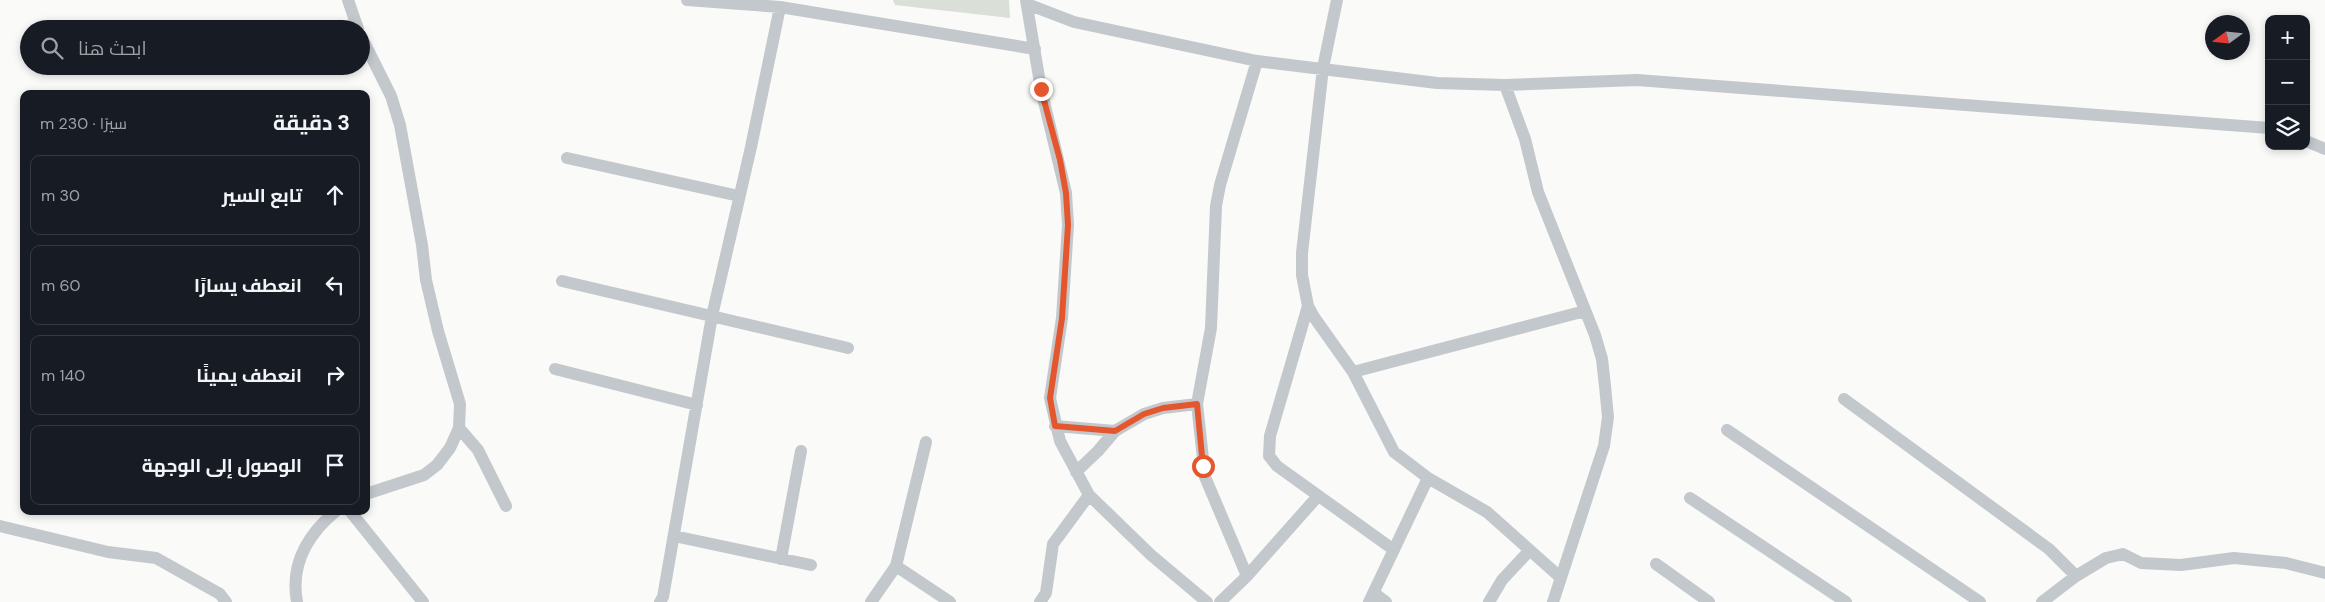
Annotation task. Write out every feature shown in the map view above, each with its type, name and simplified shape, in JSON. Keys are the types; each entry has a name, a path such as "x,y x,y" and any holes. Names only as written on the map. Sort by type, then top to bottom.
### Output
{"street":[{"path":"348,0 355,20"},
{"path":"687,0 780,7 1035,49"},
{"path":"1337,0 1323,68 1302,253 1304,291 1308,306 1353,372 1394,452 1428,478 1487,512 1560,578"},
{"path":"1027,2 1041,89 1066,193 1068,225 1062,318 1050,398 1055,426 1060,442 1089,495 1151,555 1207,602"},
{"path":"1027,2 1074,22 1257,61 1437,83 1505,85 1637,80 2265,128"},
{"path":"660,602 663,597 712,316 780,7"},
{"path":"370,54 391,96 400,125 422,245 426,280 460,404 459,428 450,448 437,465 424,475 370,493"},
{"path":"1247,576 1205,477 1197,404 1211,328 1216,206 1220,185 1257,61"},
{"path":"1505,85 1525,139 1538,192 1602,359 1608,418 1604,446 1553,602"},
{"path":"2310,143 2325,149"},
{"path":"567,158 739,196"},
{"path":"562,280 848,348"},
{"path":"1308,306 1270,436 1269,456 1277,466 1394,550"},
{"path":"1353,372 1585,311"},
{"path":"555,369 696,405"},
{"path":"1844,399 2049,549 2076,576"},
{"path":"1076,472 1115,431 1144,414 1163,408 1197,404"},
{"path":"1055,426 1115,431"},
{"path":"459,428 478,450 506,506"},
{"path":"1727,430 1980,602"},
{"path":"871,602 896,566 926,442"},
{"path":"781,558 801,451"},
{"path":"1386,602 1371,598 1428,478"},
{"path":"1040,602 1046,593 1053,544 1089,495"},
{"path":"1220,602 1247,576 1318,496"},
{"path":"1690,498 1846,602"},
{"path":"297,602 294,584 304,547 318,526 331,515"},
{"path":"353,515 423,602"},
{"path":"0,526 108,552 156,558 220,594 226,602"},
{"path":"674,536 811,565"},
{"path":"1489,602 1502,580 1529,551"},
{"path":"2042,602 2076,576 2106,558 2123,554 2141,563 2181,565 2234,558 2286,563 2325,573"},
{"path":"1656,564 1709,602"},
{"path":"896,566 948,601"}],"shaded area":[{"path":"893,0 1009,0 1010,18 895,5"}],"route":[{"path":"1041,89 1060,160 1066,193 1068,225 1062,318 1050,398 1055,426 1115,431 1144,414 1163,408 1197,404 1203,466"}]}
